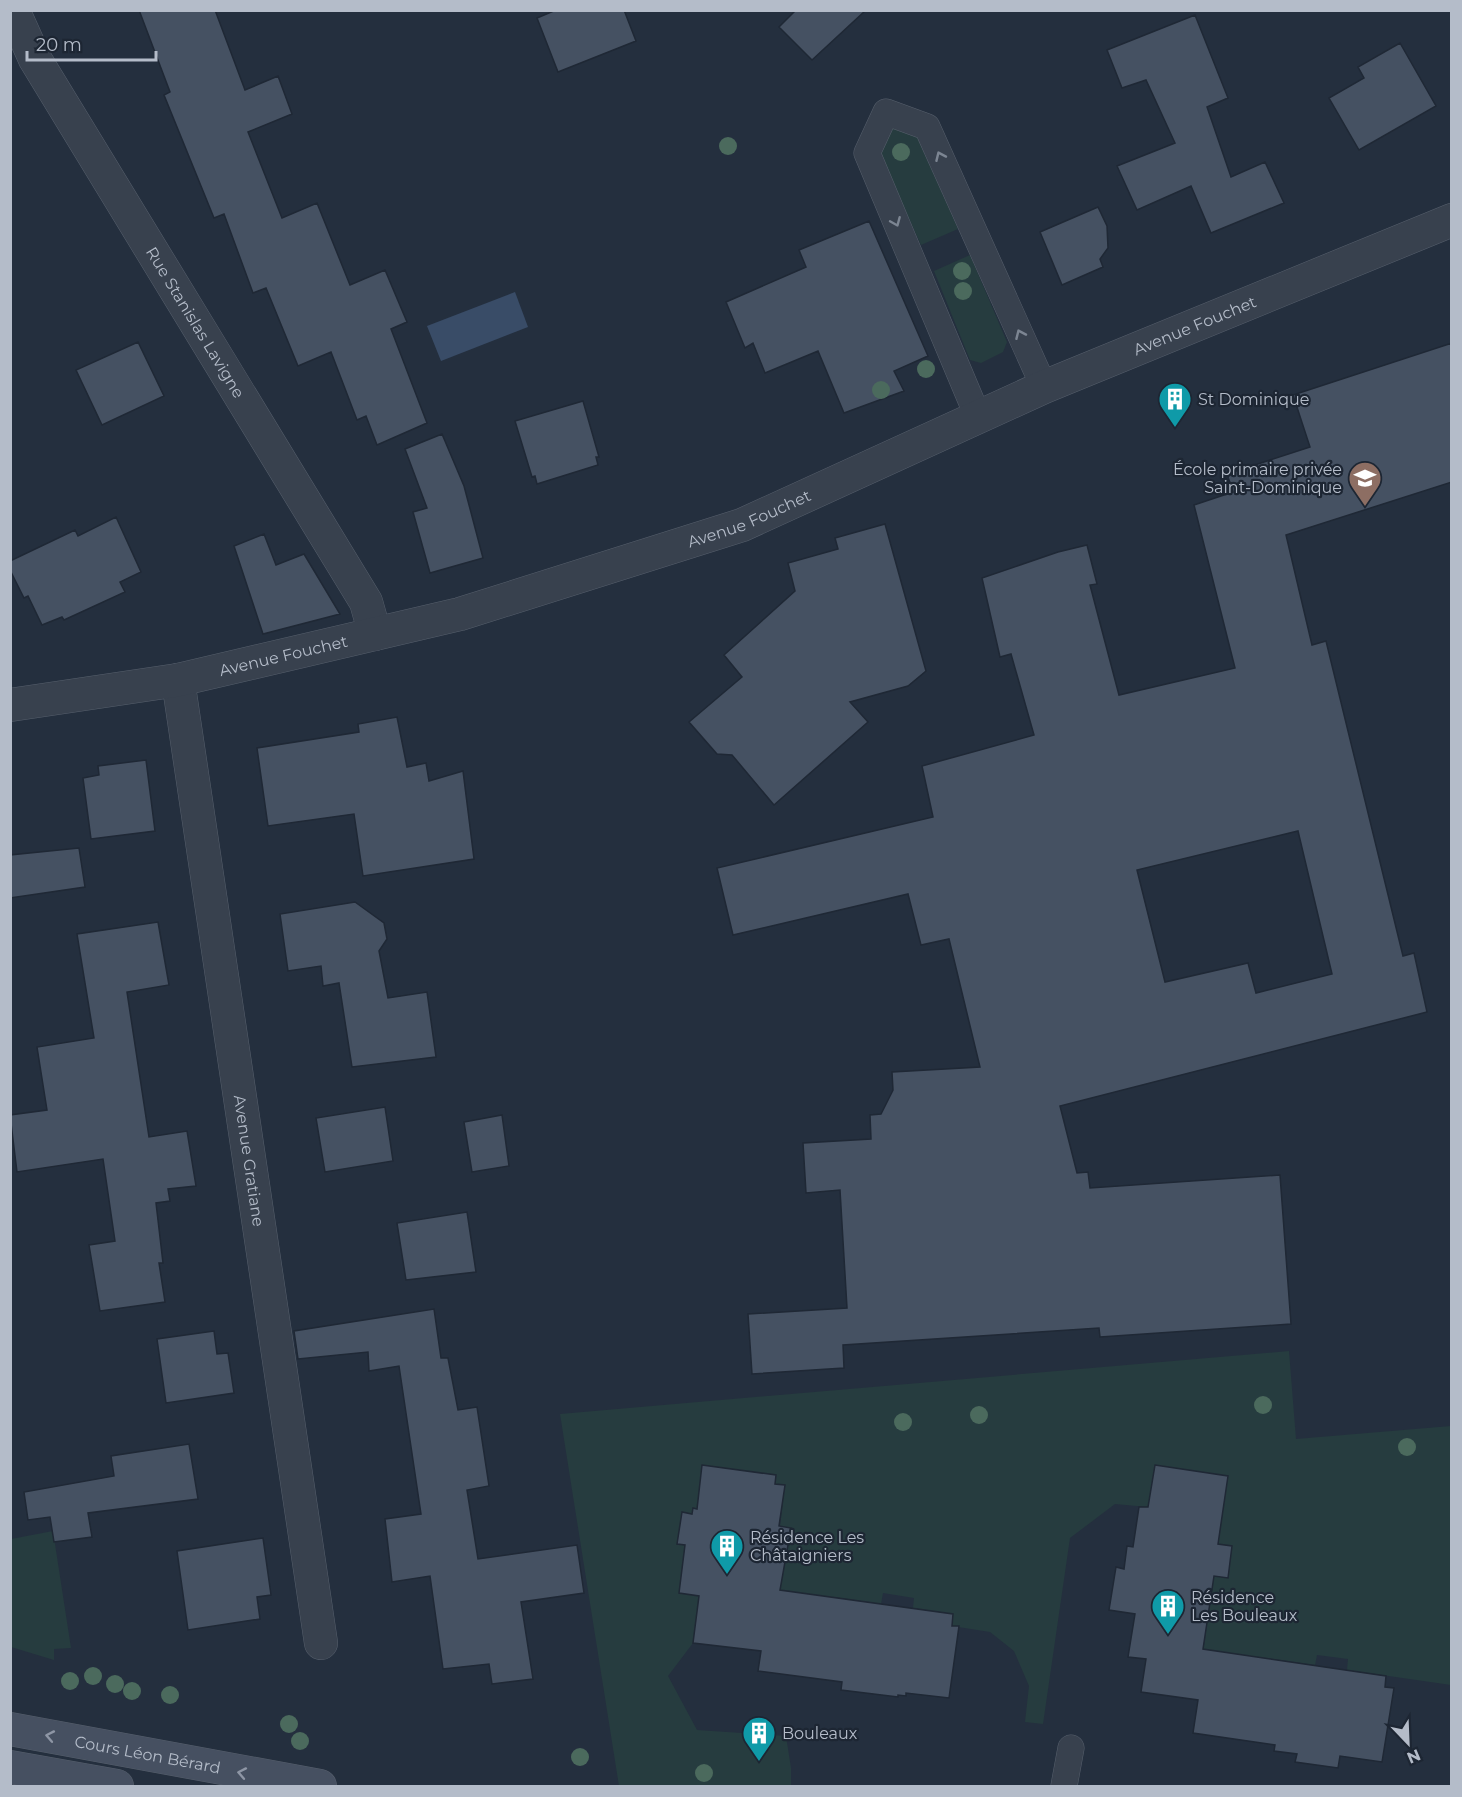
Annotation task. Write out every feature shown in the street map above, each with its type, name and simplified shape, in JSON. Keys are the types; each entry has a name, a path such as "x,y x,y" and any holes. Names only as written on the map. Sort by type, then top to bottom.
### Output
{"main road":[{"name":"Cours Léon Bérard","path":"10,1729 320,1786"},
{"path":"10,1767 117,1786"}],"street":[{"name":"Rue Stanislas Lavigne","path":"13,10 35,59 366,602 375,634"},
{"name":"Avenue Fouchet","path":"10,705 178,680 460,614 742,525 1044,387 1452,220"},
{"name":"Avenue Gratiane","path":"178,680 321,1643"}],"lane":[{"path":"978,417 867,153 886,112 927,127 1044,387"},
{"path":"1064,1786 1071,1748"}],"green space":[{"path":"897,126 915,132 958,229 921,245 878,150 883,132"},
{"path":"970,255 1007,342 1003,352 981,363 970,360 934,271"},
{"path":"1289,1351 1296,1439 1451,1426 1451,1685 1347,1670 1348,1659 1317,1655 1315,1665 1266,1658 1202,1659 1214,1576 1228,1578 1232,1546 1218,1544 1228,1476 1155,1465 1148,1507 1115,1504 1070,1538 1043,1724 1025,1722 1029,1686 1014,1651 990,1632 952,1626 952,1614 913,1608 914,1598 883,1593 881,1604 834,1597 769,1598 775,1557 786,1559 791,1528 780,1526 785,1485 775,1484 776,1475 702,1465 697,1509 693,1508 692,1514 682,1513 677,1544 685,1545 679,1593 699,1596 693,1643 668,1676 697,1730 786,1736 791,1786 619,1786 560,1414"},
{"path":"53,1531 71,1648 54,1649 54,1660 11,1647 11,1539"}],"water":[{"path":"515,292 528,327 441,361 427,326"}],"building":[{"path":"139,10 215,10 245,90 278,76 292,114 248,132 282,218 317,203 350,285 385,270 407,322 391,329 427,423 377,445 366,416 357,420 331,352 298,366 266,288 253,293 224,214 214,218 164,95 170,92"},
{"path":"556,10 624,10 636,41 558,72 537,18"},
{"path":"796,10 866,10 812,60 779,27"},
{"path":"1195,15 1228,98 1207,107 1231,177 1265,162 1284,203 1211,233 1191,186 1137,210 1117,166 1175,143 1146,80 1122,88 1107,50"},
{"path":"1400,43 1436,106 1359,150 1329,98 1364,78 1358,67"},
{"path":"1098,207 1107,226 1108,248 1100,259 1103,267 1062,285 1040,232"},
{"path":"869,221 928,356 894,371 904,391 844,413 818,351 765,373 753,343 745,348 726,302 806,267 799,250"},
{"path":"138,342 164,396 102,425 76,370"},
{"path":"1452,343 1452,482 1286,535 1312,645 1326,641 1403,956 1414,953 1427,1012 1060,1106 1077,1173 1088,1172 1090,1188 1280,1175 1291,1324 1100,1337 1099,1328 843,1345 844,1368 752,1374 748,1314 847,1308 840,1190 806,1193 803,1143 871,1139 870,1115 881,1114 893,1090 892,1072 980,1067 949,939 921,945 908,894 733,935 717,868 933,817 922,766 1034,735 1011,654 1000,657 982,578 1058,552 1087,545 1097,584 1090,585 1119,695 1235,668 1194,505 1233,492 1227,474 1310,447 1293,395","holes":["1298,831 1332,974 1256,993 1248,963 1165,982 1137,870"]},
{"path":"583,401 599,457 596,457 598,465 537,484 535,476 532,477 515,421"},
{"path":"442,434 464,486 483,558 430,573 413,512 427,508 405,449"},
{"path":"116,517 141,572 120,582 125,592 64,620 62,617 42,625 28,596 24,598 10,570 10,561 75,530 78,536"},
{"path":"885,524 926,671 908,686 850,702 868,722 774,805 732,755 717,754 689,722 742,677 724,655 795,591 788,563 838,549 835,538"},
{"path":"264,534 276,565 304,554 340,614 263,634 234,546"},
{"path":"397,717 407,767 426,763 429,781 463,771 474,859 363,876 354,814 268,826 257,748 359,732 358,724"},
{"path":"146,760 155,831 91,839 83,778 99,775 98,766"},
{"path":"79,848 85,887 10,898 10,855"},
{"path":"355,902 384,923 387,939 379,951 388,998 427,992 436,1057 352,1067 339,983 323,986 321,966 288,971 280,914"},
{"path":"158,922 169,985 127,992 149,1137 187,1131 196,1186 168,1189 170,1201 156,1203 163,1263 159,1263 165,1302 100,1311 89,1245 115,1241 103,1159 17,1172 10,1115 47,1110 37,1047 94,1038 77,934"},
{"path":"385,1107 393,1161 325,1172 316,1118"},
{"path":"502,1115 509,1166 472,1172 464,1122"},
{"path":"467,1212 476,1272 406,1280 397,1223"},
{"path":"434,1309 441,1358 448,1358 458,1410 477,1407 489,1486 467,1490 478,1559 577,1545 584,1593 521,1602 533,1679 492,1684 489,1664 443,1669 430,1576 392,1582 385,1519 421,1514 399,1366 369,1371 368,1352 298,1359 294,1331"},
{"path":"214,1331 217,1354 228,1353 234,1393 166,1403 157,1339"},
{"path":"189,1444 198,1499 88,1513 92,1537 54,1542 50,1517 28,1520 24,1492 114,1476 111,1456"},
{"name":"Résidence Les Châtaigniers","path":"702,1465 776,1475 775,1484 785,1485 779,1526 791,1528 780,1590 953,1614 952,1626 959,1626 949,1698 906,1693 906,1696 898,1695 898,1697 841,1690 842,1682 758,1671 761,1651 693,1643 699,1596 679,1593 685,1545 677,1544 682,1512 692,1514 693,1508 697,1509"},
{"name":"Résidence Les Bouleaux","path":"1155,1465 1228,1476 1218,1544 1232,1546 1228,1578 1214,1576 1203,1649 1386,1676 1385,1687 1394,1688 1382,1762 1340,1756 1338,1768 1295,1762 1297,1754 1274,1751 1275,1745 1193,1733 1198,1700 1141,1692 1146,1659 1128,1657 1135,1614 1109,1610 1116,1567 1124,1569 1127,1546 1133,1547 1139,1507 1148,1507"},
{"path":"263,1538 271,1595 257,1597 260,1619 188,1630 177,1551"}],"place":[{"name":"St Dominique","path":"1175,428"},
{"name":"École primaire privée Saint-Dominique","path":"1365,507"},
{"name":"Résidence Les Châtaigniers","path":"727,1575"},
{"name":"Résidence Les Bouleaux","path":"1168,1635"},
{"name":"Bouleaux","path":"759,1762"}]}
